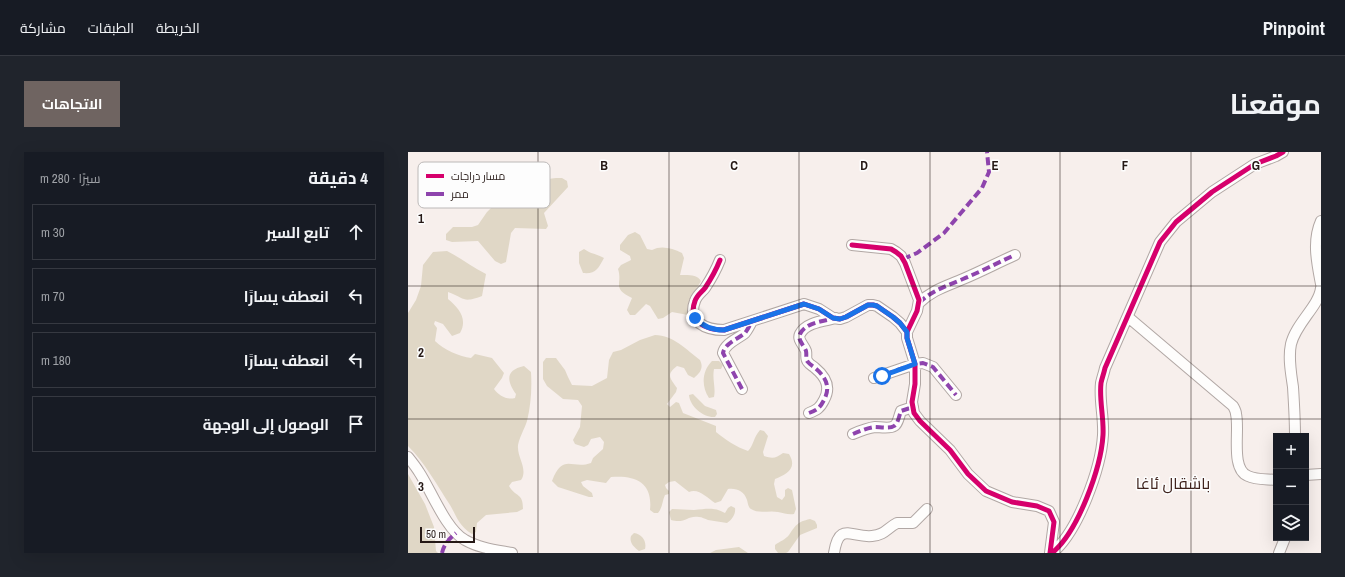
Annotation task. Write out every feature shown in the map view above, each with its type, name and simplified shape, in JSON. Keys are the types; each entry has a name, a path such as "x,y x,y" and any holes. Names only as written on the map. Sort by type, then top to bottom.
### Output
{"street":[{"path":"1051,553 1058,548 1075,525 1087,497 1099,460 1103,434 1101,383 1105,368 1160,242 1176,222 1212,192 1255,164 1283,152"},
{"path":"1321,221 1317,230 1316,247 1321,284"},
{"path":"852,245 879,247 896,252 901,256 905,263 919,303"},
{"path":"1015,255 962,280 939,288 926,296 919,303 917,311 907,332 907,338 915,364 916,375 912,407 914,413 920,421 942,442 968,474 986,491 1012,502 1037,506 1049,511 1054,522 1051,553"},
{"path":"720,260 708,283 696,299 694,311 695,318 700,324 716,330 735,327 804,304 819,309 836,318"},
{"path":"1295,433 1295,414 1290,364 1291,344 1299,325 1320,295 1321,288"},
{"path":"808,413 818,410 828,393 828,389 824,378 807,360 806,351 800,340 800,333 812,324 846,317 868,305 877,306 893,317 907,332"},
{"path":"1128,317 1233,406 1237,422 1237,461 1241,471 1246,476 1252,478 1273,480"},
{"path":"742,389 723,353 724,349 728,345 745,333 752,321"},
{"path":"874,378 915,364 923,363 933,367 956,395"},
{"path":"853,434 862,430 894,426 898,422 901,411 912,407"},
{"path":"408,457 418,470 448,523 456,533 464,540 478,545 512,553"},
{"path":"1309,475 1321,474"},
{"path":"834,553 836,544 842,534 848,533 872,536 880,534 891,529 893,525 897,523 912,523 927,509"},
{"path":"1279,553 1284,541"}],"shaded area":[{"path":"562,178 567,181 568,187 550,206 550,179"},
{"path":"491,208 549,208 544,213 548,226 546,229 515,228 511,233 506,262 501,264 495,261 478,241 452,242 446,240 446,234 453,227 472,227 478,225"},
{"path":"635,232 640,235 647,249 652,250 655,248 667,248 682,253 684,258 680,275 695,276 701,281 693,294 691,300 692,311 688,315 672,312 663,318 658,319 650,306 646,304 635,315 630,315 627,310 632,298 620,288 618,269 621,265 631,260 630,256 620,250 620,245 628,235"},
{"path":"584,249 604,258 594,272 583,273 579,263 579,252"},
{"path":"447,251 486,274 482,296 468,300 448,292 448,299 456,306 463,318 462,328 460,333 452,336 443,324 435,321 434,324 437,328 435,341 447,350 462,356 471,358 475,354 492,358 504,373 494,389 498,394 506,398 515,398 516,394 509,380 511,373 514,370 524,366 531,372 531,390 527,421 518,445 518,452 523,468 523,476 521,480 512,482 509,486 522,500 523,509 517,512 486,515 477,523 476,532 472,534 461,524 430,474 408,446 408,313 416,300 421,286 423,265 433,252"},
{"path":"655,335 674,340 700,360 702,365 701,370 694,378 688,375 684,368 677,366 673,369 670,377 677,388 676,392 667,404 670,407 676,402 679,403 683,413 716,426 716,432 731,443 748,451 760,430 764,431 768,436 763,452 764,456 772,458 783,453 789,454 792,464 790,470 775,479 774,484 777,497 782,500 785,496 785,490 788,488 792,490 796,509 794,514 761,512 751,509 744,494 734,489 728,489 721,501 715,503 700,492 689,492 675,481 669,482 665,485 669,491 669,494 665,495 658,513 654,513 650,510 649,493 641,482 635,479 628,477 611,477 606,483 587,480 581,482 583,486 592,493 593,497 558,487 552,481 556,472 564,464 584,465 591,463 593,458 603,449 604,442 600,437 591,439 588,445 584,447 575,444 573,440 580,427 582,406 578,400 563,399 547,386 543,379 543,362 546,358 556,358 565,370 572,385 592,386 607,378 609,360 613,352"},
{"path":"712,361 719,361 723,365 721,369 714,369 714,397 709,398 706,393 704,379 706,369"},
{"path":"693,394 705,406 716,410 717,414 715,417 706,416 698,411 690,399 689,395"},
{"path":"408,474 425,504 434,527 436,551 438,553 408,553"},
{"path":"731,506 735,508 735,512 732,519 727,523 708,520 701,517 692,517 676,521 671,520 669,512 672,509 710,509 725,513"},
{"path":"810,519 815,521 817,528 800,535 788,552 778,553 775,549 775,545 788,536 797,524"},
{"path":"634,533 643,538 645,549 639,551 632,545 631,536"},
{"path":"739,547 748,553 710,553 716,550"}],"marked path":[{"path":"903,259 917,253 944,233 982,188 989,172 987,152"},
{"path":"919,303 940,289 1015,255"},
{"path":"809,413 820,407 826,395 827,387 825,379 822,375 807,361 806,351 799,336 803,330 811,324 836,318"},
{"path":"742,389 723,353 726,346 745,333 752,321"},
{"path":"874,378 915,364 923,363 933,367 956,395"},
{"path":"853,434 872,427 892,427 896,424 901,411 913,407"},
{"path":"442,553 447,542 456,533"}],"cycle path":[{"path":"1052,553 1062,543 1071,530 1093,481 1098,464 1103,435 1101,383 1105,368 1160,242 1176,222 1212,192 1255,164 1283,152"},
{"path":"852,245 891,249 901,256 919,300 917,311 907,332 907,338 915,364 915,384 912,402 914,413 920,421 950,450 968,474 986,491 1012,502 1037,506 1049,511 1054,522 1050,553"},
{"path":"720,260 705,288 698,295 693,308 696,319 705,326 717,330 724,330 804,304 819,309 833,318 840,319 868,305 873,305 877,306 893,317 907,332"}],"district":[{"name":"باشقال ئاغا","path":"1173,483"}],"route":[{"path":"695,318 700,324 707,328 724,330 758,318 775,315 804,304 819,309 833,318 840,319 868,305 877,306 900,323 907,332 909,346 915,364 882,376"}]}
